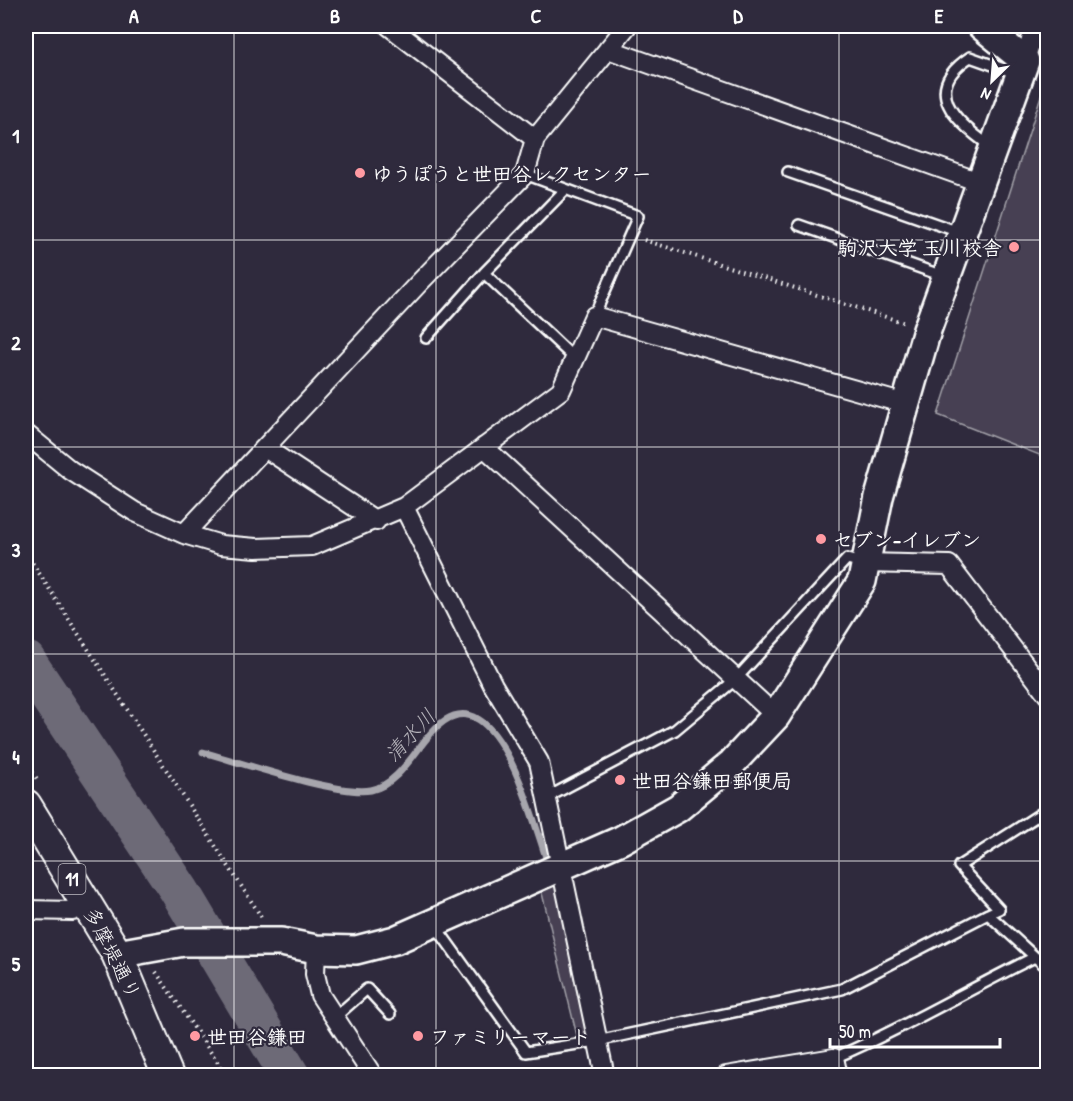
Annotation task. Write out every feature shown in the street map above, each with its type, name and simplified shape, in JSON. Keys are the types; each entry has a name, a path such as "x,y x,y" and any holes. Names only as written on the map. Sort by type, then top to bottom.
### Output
{"main road":[{"name":"多摩堤通り","path":"26,805 87,902 129,951 168,1076"}],"street":[{"path":"389,26 535,139"},
{"path":"184,534 419,283 525,174 535,139 627,26"},
{"path":"982,26 1022,68"},
{"path":"129,951 184,942 281,942 316,949 356,950 395,940 621,840 678,808 732,762 776,716 862,581 905,404 927,330 1022,68 1035,26"},
{"path":"608,49 979,182"},
{"path":"26,434 70,470 135,512 184,534 221,545 256,548 312,546 376,522 404,507 561,390 594,316 905,404"},
{"path":"484,447 776,716"},
{"path":"265,448 376,522"},
{"path":"404,507 493,685 539,762 605,1076"},
{"path":"865,563 950,566 1047,695"},
{"path":"26,910 73,911 87,902"},
{"path":"316,949 315,974 320,995 372,1076"},
{"path":"726,1076 834,1058 838,1076"}],"lane":[{"path":"992,147 963,128 946,103 946,87 953,74 970,57 1022,68"},
{"path":"788,172 961,233"},
{"path":"525,174 638,216 594,316"},
{"path":"426,338 484,273 565,190"},
{"path":"799,225 946,277"},
{"path":"484,273 575,359"},
{"path":"548,797 675,730 736,680 847,559 865,563"},
{"path":"433,923 526,1052 597,1041 842,989 999,909 959,866 1047,809"},
{"path":"988,914 1047,968"},
{"path":"834,1058 891,1034 969,988 1035,957"},
{"path":"335,1017 367,989 390,1014"}],"path":[{"path":"628,235 927,330"},
{"path":"26,554 265,922 281,942"},
{"path":"129,951 227,1076"}],"shaded area":[{"name":"駒沢大学 玉川校舎","path":"1047,77 1047,458 938,415"},
{"path":"563,870 596,1037 579,1044 539,881"}],"waterway":[{"path":"26,661 179,890 290,1076"},
{"name":"清水川","path":"203,752 313,783 336,788 371,790 396,776 427,738 451,717 472,716 490,730 507,754 521,784 549,866"}],"place":[{"name":"ゆうぽうと世田谷レクセンター","path":"360,173"},
{"name":"駒沢大学 玉川校舎","path":"1014,247"},
{"name":"セブン-イレブン","path":"821,539"},
{"name":"世田谷鎌田郵便局","path":"620,780"},
{"name":"世田谷鎌田","path":"195,1036"},
{"name":"ファミリーマート","path":"418,1036"}]}
